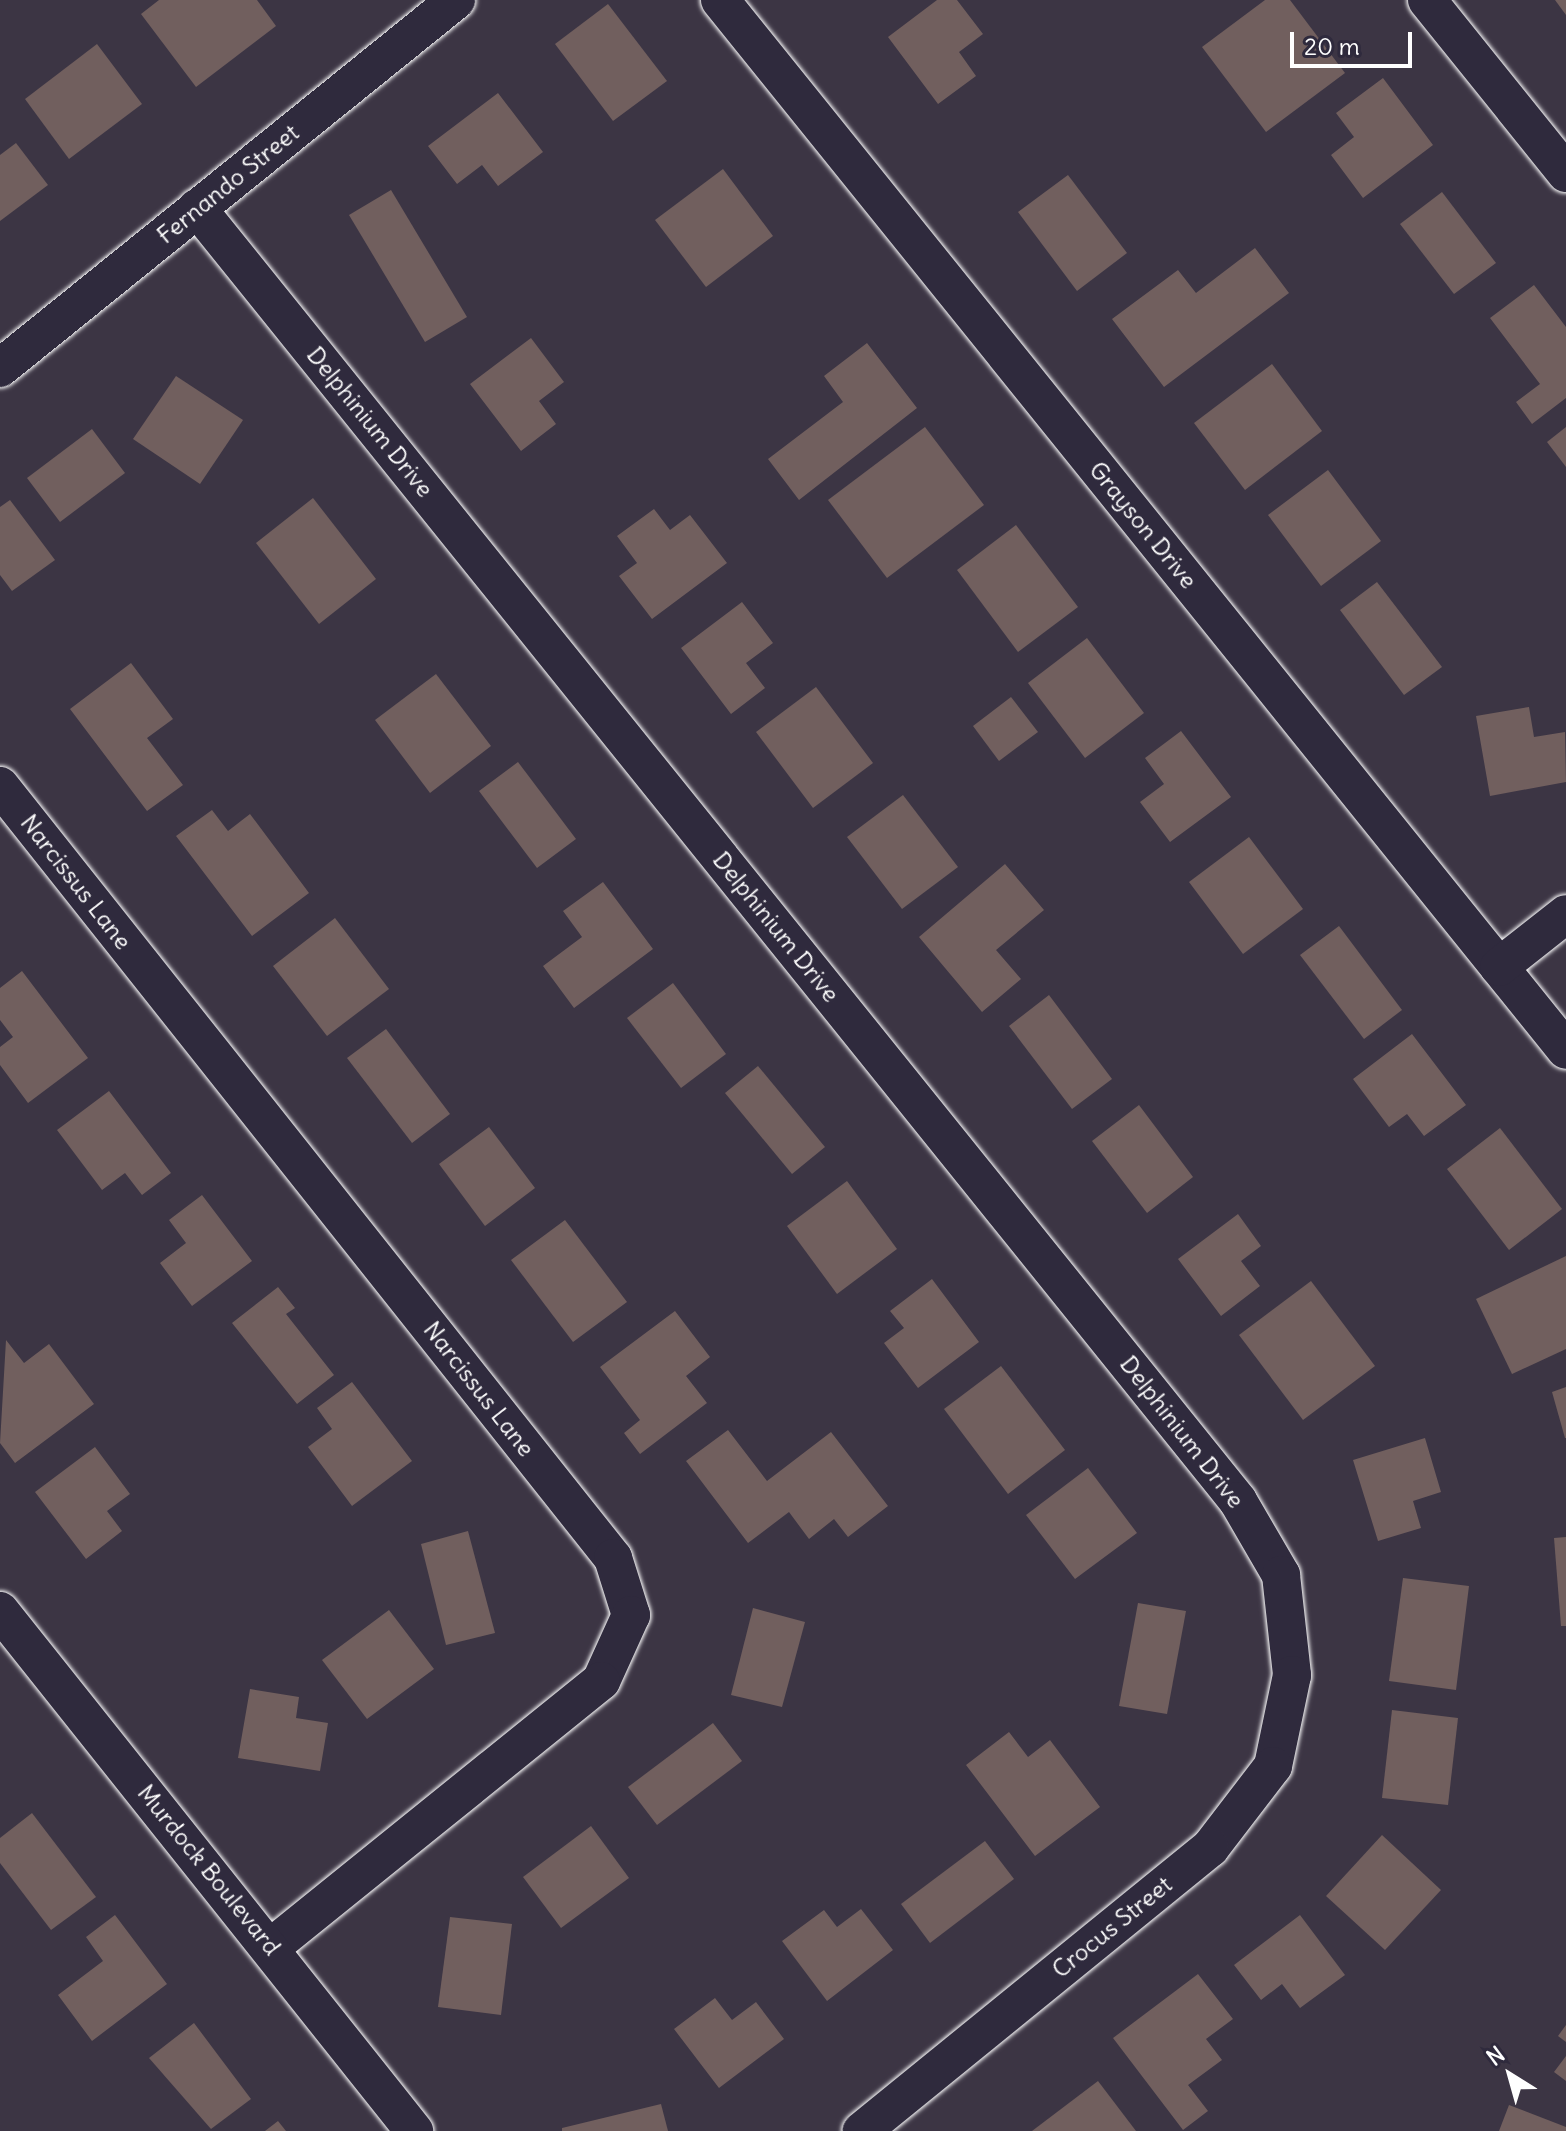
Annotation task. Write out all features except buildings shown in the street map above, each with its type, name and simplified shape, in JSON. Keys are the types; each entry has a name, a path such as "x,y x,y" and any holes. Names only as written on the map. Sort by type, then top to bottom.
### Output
{"street":[{"name":"Fernando Street","path":"0,368 456,0"},
{"name":"Grayson Drive","path":"720,0 1566,1050"},
{"path":"1427,0 1566,173"},
{"name":"Delphinium Drive","path":"197,208 1238,1501 1281,1575 1292,1675"},
{"name":"Narcissus Lane","path":"0,786 613,1558 631,1615 601,1681 271,1947"},
{"path":"1499,967 1566,914"},
{"name":"Murdock Boulevard","path":"0,1611 271,1947 414,2131"},
{"name":"Crocus Street","path":"862,2131 1210,1848 1273,1766 1292,1675"}]}
